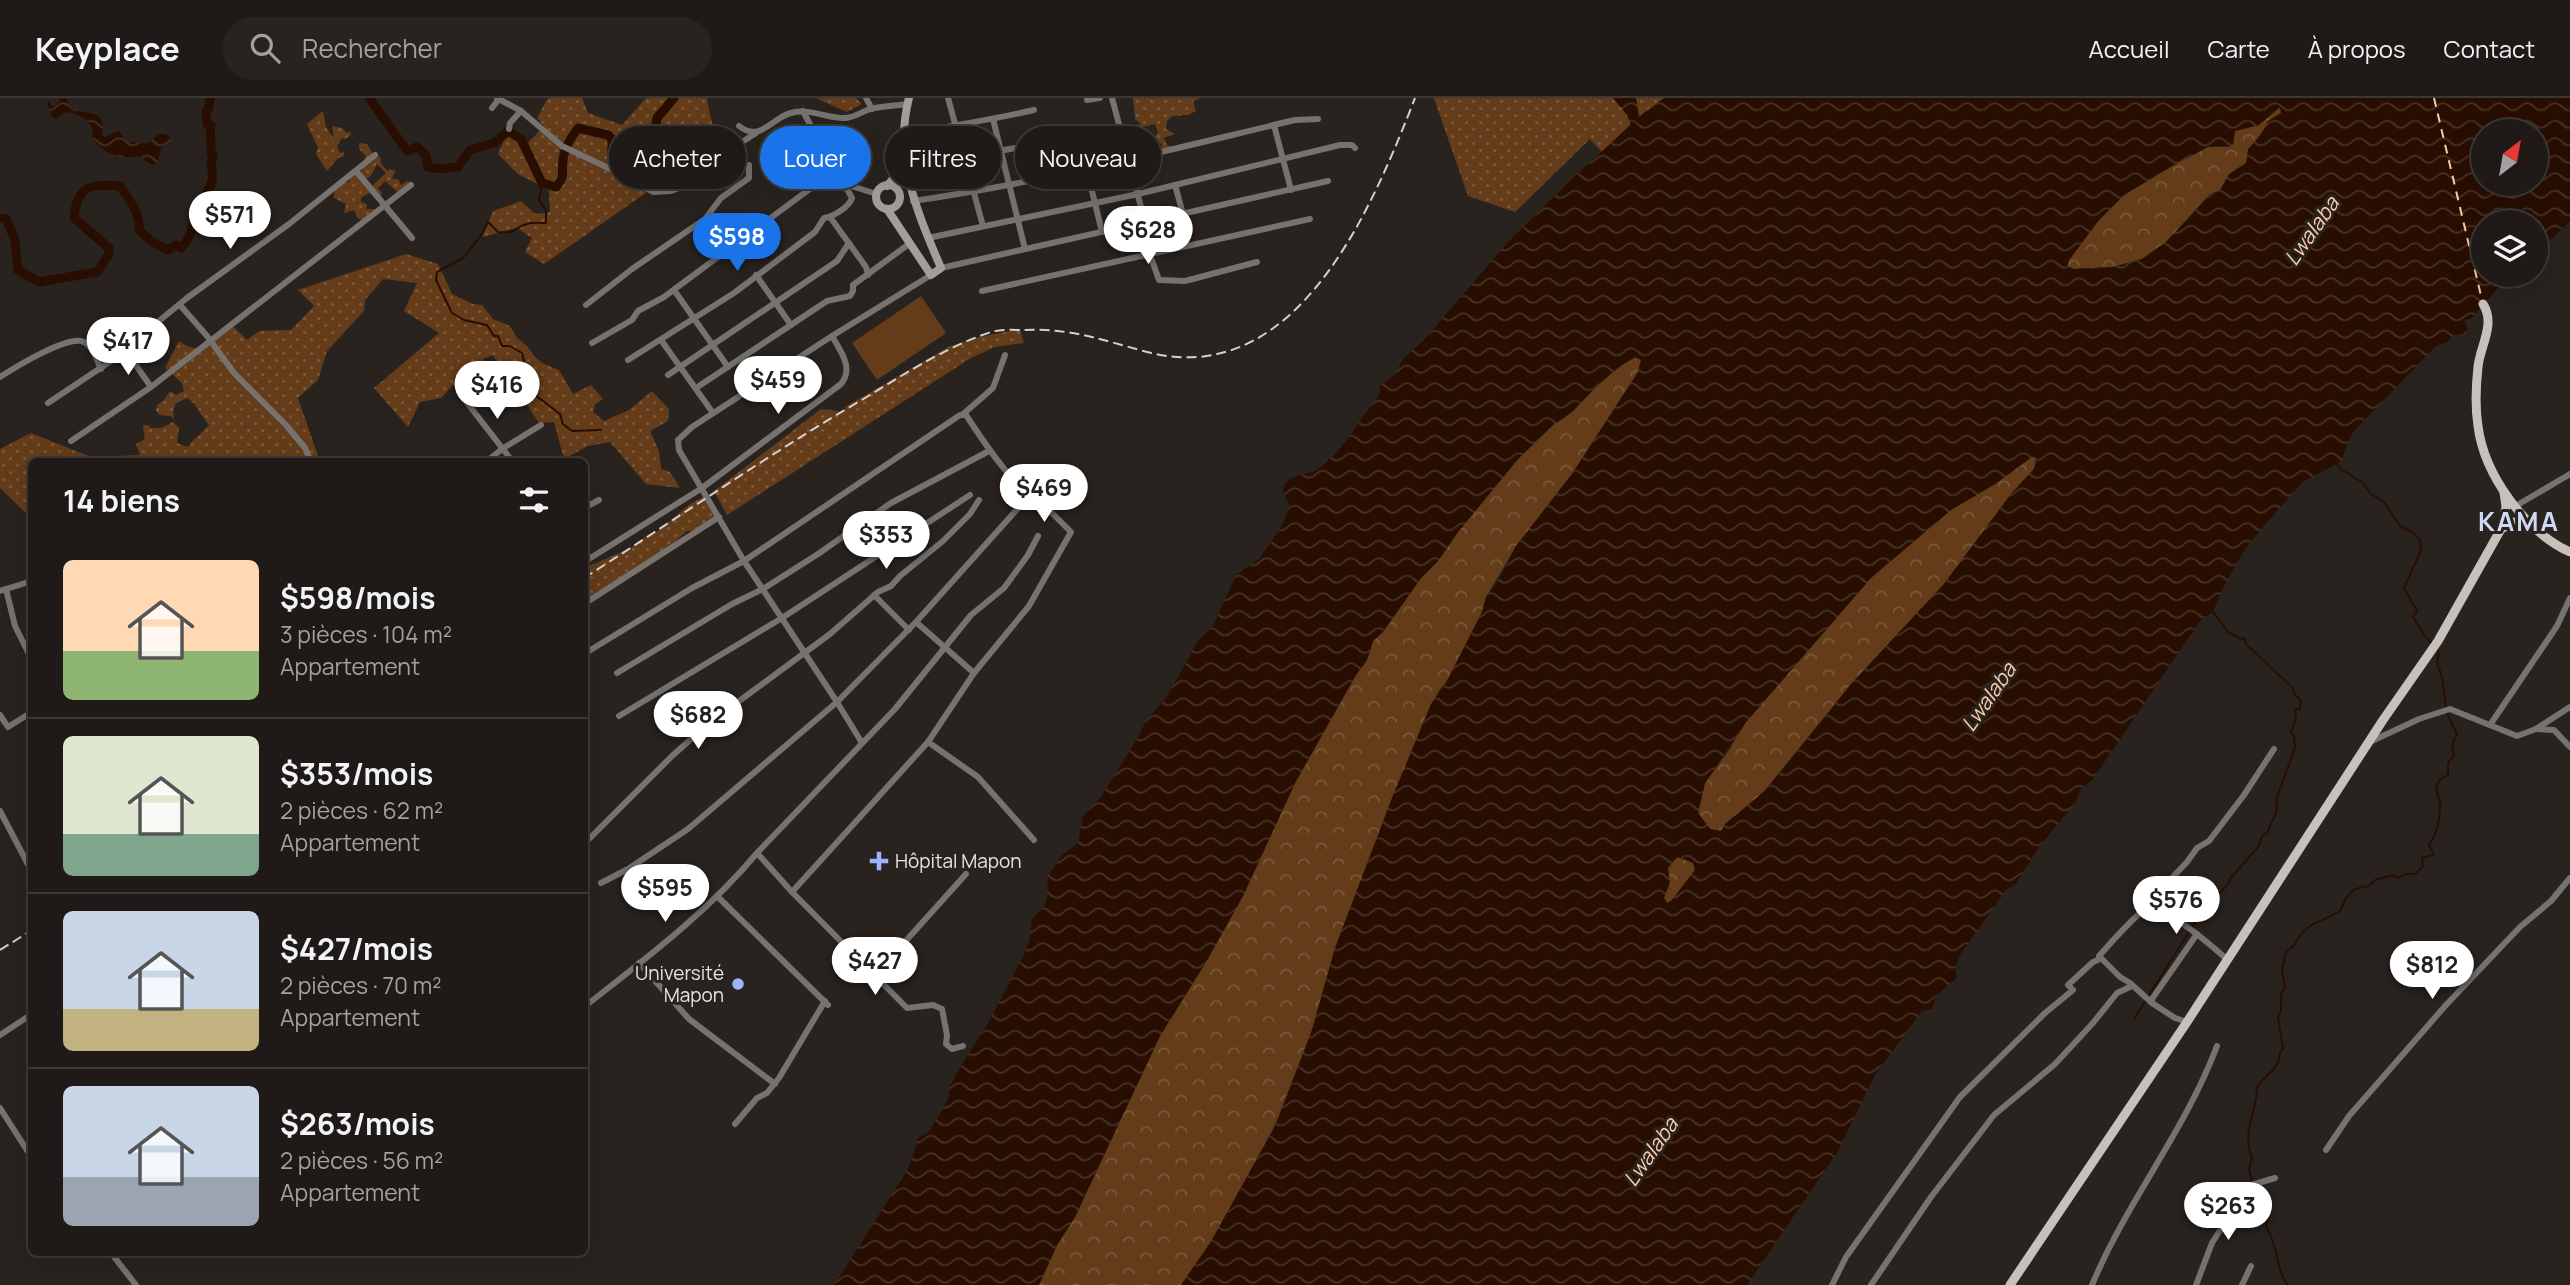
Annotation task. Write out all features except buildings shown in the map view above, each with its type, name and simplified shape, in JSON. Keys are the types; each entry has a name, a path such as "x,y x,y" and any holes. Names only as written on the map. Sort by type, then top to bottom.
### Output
{"main road":[{"path":"2483,304 2487,313 2487,334 2478,363 2478,426 2486,454 2514,507 2528,523 2570,552"},
{"path":"2010,1285 2187,1022 2435,644 2501,529 2506,507 2504,492"},
{"path":"2501,529 2513,522 2528,523"}],"street":[{"path":"492,108 498,98 521,111 562,146 653,192 689,184 719,157 776,123 785,114 803,111 848,118 872,109 908,101 905,126"},
{"path":"866,98 872,109"},
{"path":"887,98 891,106"},
{"path":"948,98 955,125"},
{"path":"1087,100 1100,98"},
{"path":"1112,98 1119,126"},
{"path":"949,126 1034,110"},
{"path":"509,130 510,123 521,111"},
{"path":"803,111 811,126"},
{"path":"993,119 995,126"},
{"path":"1161,151 1273,125 1318,119"},
{"path":"1273,125 1291,190"},
{"path":"746,130 756,133"},
{"path":"928,238 1175,186 1340,145 1352,145 1355,148"},
{"path":"1015,149 1001,151 1025,249"},
{"path":"48,403 126,351 180,305 289,224 375,155"},
{"path":"586,305 710,214 721,198 749,178 749,165"},
{"path":"356,170 412,238"},
{"path":"862,743 744,561 679,450 678,440 692,426 941,268 1328,181"},
{"path":"899,197 913,201 1015,183"},
{"path":"71,440 152,387 411,185"},
{"path":"1175,186 1183,214"},
{"path":"885,187 877,194 878,204 887,209 931,275"},
{"path":"592,343 632,320 638,311 674,290 809,189"},
{"path":"628,360 757,275 815,232 824,218 830,217 852,201 846,189"},
{"path":"861,189 877,194"},
{"path":"895,189 899,197"},
{"path":"887,209 894,207 903,189"},
{"path":"910,189 941,268"},
{"path":"1091,189 1102,232"},
{"path":"1137,189 1149,252 1161,282 1185,281 1258,262"},
{"path":"973,191 983,226"},
{"path":"710,214 737,242"},
{"path":"830,217 866,267 868,275"},
{"path":"982,291 1149,252 1310,219"},
{"path":"668,375 837,261 849,243"},
{"path":"696,388 828,300 850,296 853,285 909,244"},
{"path":"757,275 791,325"},
{"path":"674,290 728,367"},
{"path":"180,305 234,373 266,402 301,443 309,458"},
{"path":"588,559 702,488 841,384 848,372 846,360 832,337"},
{"path":"662,340 713,413"},
{"path":"0,377 39,355 75,341 83,341 90,346 101,369"},
{"path":"126,351 152,387"},
{"path":"588,652 692,588 744,561 962,415 993,388 1005,355"},
{"path":"461,395 510,458"},
{"path":"792,892 928,742 974,673 1029,606 1072,532 1029,496 989,451 966,415 962,415"},
{"path":"491,458 541,425"},
{"path":"617,673 732,604 763,589 891,503 989,451"},
{"path":"2514,507 2570,474"},
{"path":"619,716 782,618 970,495"},
{"path":"601,883 628,869 688,829 837,702 916,622 1029,496"},
{"path":"588,506 598,500"},
{"path":"588,840 671,756 708,724 830,634 874,595 891,586 943,541 970,514 979,500"},
{"path":"588,601 719,517"},
{"path":"588,1004 718,897 895,709 971,615 1004,588 1038,536"},
{"path":"28,582 3,590 15,626 28,652"},
{"path":"874,595 909,629"},
{"path":"2490,725 2556,629 2570,598"},
{"path":"916,622 974,673"},
{"path":"2370,742 2419,719 2450,709 2515,736 2536,729 2570,707"},
{"path":"0,715 8,727 28,714"},
{"path":"2536,729 2554,730 2570,747"},
{"path":"928,742 978,777 1034,840"},
{"path":"2156,902 2155,895 2188,862 2197,848 2209,841 2274,749"},
{"path":"0,811 28,864"},
{"path":"757,853 907,1008 933,1005 942,1009 946,1044 951,1049 963,1046"},
{"path":"879,982 894,954 965,874"},
{"path":"2326,1150 2349,1116 2445,1005 2520,927 2551,901 2570,878"},
{"path":"718,897 826,1003 775,1084 767,1093 757,1098 735,1124"},
{"path":"2156,902 2228,960"},
{"path":"1832,1285 1846,1257 1960,1097 2045,1013 2073,990 2068,985 2098,960 2125,928 2137,919 2139,913 2156,902"},
{"path":"2152,1003 2154,995 2197,933"},
{"path":"2099,956 2152,1003 2175,1018 2187,1022"},
{"path":"639,963 689,1019 775,1084"},
{"path":"1871,1285 1931,1198 1994,1115 2055,1065 2117,993 2132,986"},
{"path":"0,1035 28,1017"},
{"path":"2092,1285 2111,1243 2198,1092 2217,1046"},
{"path":"0,1108 28,1152"},
{"path":"2196,1285 2217,1234 2248,1186 2275,1178"},
{"path":"113,1256 136,1285"},
{"path":"2242,1285 2251,1266"}],"green space":[{"path":"548,98 582,98 588,113 622,125 646,98 708,98 713,126 609,126 609,189 652,189 544,264 525,252 532,238 517,228 482,237 493,211 521,201 535,214 550,212 549,190 518,174 498,154 506,136 519,133 528,143 544,126 537,118"},
{"path":"816,98 856,98 862,104 847,112"},
{"path":"1133,98 1201,98 1193,101 1196,111 1188,115 1172,116 1167,121 1166,129 1175,134 1164,138 1167,145 1172,147 1161,149 1161,126 1133,126 1141,124 1135,119"},
{"path":"1434,98 1664,98 1638,117 1602,152 1590,139 1515,212 1468,196"},
{"path":"2280,108 2281,113 2259,135 2246,163 2220,190 2210,194 2166,242 2142,259 2113,267 2074,269 2068,266 2069,260 2099,220 2124,195 2208,147 2230,147 2235,131 2259,125"},
{"path":"323,111 326,127 334,139 332,126 342,128 347,133 350,131 351,135 342,138 337,146 340,153 344,152 344,156 338,158 327,171 316,154 318,148 307,124"},
{"path":"359,143 367,144 373,154 380,157 381,164 388,171 395,171 392,179 398,179 401,185 407,181 411,183 399,193 385,181 378,188 382,193 380,196 372,186 386,173 377,164 370,177 361,180 371,192 361,198 361,202 367,204 366,209 375,209 364,219 358,219 354,210 344,213 346,204 334,198 334,186 339,182 349,182 353,170 356,174 363,170 362,163 366,156 359,149"},
{"path":"406,254 438,264 452,294 473,304 482,305 493,319 510,326 517,338 536,358 559,370 573,394 591,385 603,399 595,404 593,412 604,421 629,410 652,391 669,409 668,421 650,431 659,451 661,469 670,472 680,488 646,484 610,442 588,446 564,458 554,422 539,423 508,382 493,355 483,359 496,373 487,383 462,394 453,385 441,398 420,402 408,427 374,388 439,333 404,311 417,283 383,279 365,300 364,311 327,351 318,380 298,398 319,458 28,458 28,515 0,488 0,449 31,433 91,457 140,455 136,444 145,439 143,425 161,428 173,422 179,428 177,443 188,447 209,425 194,403 187,398 176,403 174,419 156,411 157,405 170,391 176,395 184,391 182,383 165,368 179,341 187,346 201,348 214,342 233,326 247,340 259,331 291,330 314,306 298,290"},
{"path":"921,296 946,333 877,380 852,343"},
{"path":"1020,329 1024,343 995,347 971,358 727,515 714,491 821,409 845,412 845,407 948,347 979,337"},
{"path":"1635,357 1641,360 1638,372 1572,474 1516,546 1486,597 1482,612 1447,681 1438,692 1394,793 1335,948 1312,1030 1275,1125 1210,1244 1181,1285 1039,1285 1057,1245 1075,1217 1160,1036 1243,896 1295,783 1367,660 1373,641 1383,632 1421,578 1438,561 1458,532 1518,459 1599,384"},
{"path":"2032,457 2036,458 2034,469 2011,494 1944,584 1852,683 1765,790 1721,831 1710,829 1698,813 1705,783 1730,749 1742,727 1876,572 1951,510 1995,484"},
{"path":"708,494 719,517 693,531 687,531 670,546 588,602 588,566 631,548 655,533 689,505"},
{"path":"1677,857 1693,863 1695,870 1667,903 1664,897 1669,886 1668,868"}],"water":[{"path":"61,98 67,99 70,109 100,117 102,135 105,137 119,131 127,142 149,143 158,134 166,134 172,140 161,149 158,162 152,165 138,156 114,155 98,145 92,136 91,126 81,117 69,112 56,119 52,117 47,102 50,101 51,106 55,106"},
{"name":"Lwalaba","path":"1613,98 1636,98 1639,117 1664,98 2570,98 2570,221 2548,242 2548,210 2471,210 2471,287 2499,287 2472,318 2464,321 2468,328 2465,334 2454,335 2448,342 2435,347 2354,431 2342,461 2303,482 2245,549 2213,612 2200,621 2093,779 2081,789 2076,802 2039,847 2015,885 2006,890 1960,955 1955,969 1957,978 1937,995 1932,1009 1922,1011 1875,1075 1838,1151 1747,1285 1181,1285 1210,1243 1276,1125 1312,1030 1335,948 1431,704 1447,681 1482,612 1486,597 1498,581 1516,546 1572,474 1638,372 1641,360 1635,357 1599,384 1572,412 1553,425 1518,459 1458,532 1438,561 1421,578 1383,632 1373,641 1367,660 1295,783 1243,896 1160,1036 1075,1217 1057,1245 1039,1285 834,1285 907,1171 919,1137 928,1133 944,1107 950,1086 988,1023 1024,955 1032,919 1047,899 1048,876 1062,855 1078,843 1083,816 1101,797 1145,722 1166,698 1198,641 1213,626 1236,575 1259,559 1280,529 1290,507 1283,491 1284,486 1290,479 1318,469 1335,454 1375,401 1380,393 1380,386 1395,375 1403,359 1424,340 1509,241 1631,125 1627,115","holes":["2279,108 2281,113 2268,121 2262,134 2248,149 2246,163 2229,174 2220,190 2212,193 2166,242 2142,259 2113,267 2074,269 2067,266 2099,220 2124,195 2208,147 2233,145 2235,131 2259,125","2032,457 2036,457 2037,461 2034,469 2011,494 1944,584 1852,683 1766,790 1725,824 1721,831 1710,829 1698,813 1705,783 1747,721 1871,578 1951,510 1995,484","1679,857 1693,863 1695,870 1667,903 1664,898 1670,882 1668,868"]}],"waterway":[{"path":"0,218 6,219 15,240 18,270 39,282 97,272 109,254 109,248 74,218 78,198 82,192 93,186 120,186 136,212 139,230 151,241 168,250 176,245 181,248 190,234 199,205 212,181 211,125 207,124 206,111 210,98"},
{"path":"369,98 407,151 417,147 426,155 428,167 458,167 470,150 494,143 508,131 521,139 542,183 556,187 562,177 565,151 578,128 608,135 612,139 612,151 616,155 640,153 646,144 653,141 657,118 674,98"},
{"path":"542,183 539,200 546,210 546,223 529,223 513,231 498,232 488,222 463,258 437,272 436,280 452,313 464,320 487,325 494,336 498,336 502,346 510,346 522,353 535,395 560,414 563,424 572,431 601,430"},
{"path":"2337,464 2384,502 2400,526 2420,540 2421,550 2404,588 2417,611 2413,617 2431,642"},
{"path":"2192,926 2267,833 2276,813 2277,797 2295,748 2294,735 2291,733 2296,717 2295,709 2300,709 2301,700 2294,694 2293,688 2246,644 2245,638 2241,639 2228,632 2213,612"},
{"path":"2437,649 2437,663 2446,707"},
{"path":"2252,1181 2249,1169 2252,1157 2248,1136 2257,1089 2277,1065 2283,1049 2278,1017 2281,1011 2281,994 2285,988 2282,970 2286,951 2310,926 2340,911 2346,898 2355,889 2393,875 2398,878 2405,874 2415,874 2423,866 2422,858 2434,855 2429,845 2435,836 2439,820 2440,803 2436,786 2448,775 2448,763 2454,755 2452,745 2457,734 2447,713"},
{"path":"2134,1019 2189,932"},
{"path":"2254,1186 2261,1212 2268,1217 2266,1227 2281,1273 2288,1285"}],"ferry route":[{"path":"2434,98 2482,300"}],"railway":[{"path":"588,575 829,419 926,361 991,332 1056,331 1147,352 1200,357 1246,344 1286,318 1321,281 1351,237 1376,190 1415,98"},
{"path":"0,950 28,932"}],"place":[{"name":"Hôpital Mapon","path":"879,861"},
{"name":"Université Mapon","path":"738,984"}],"district":[{"name":"KAMA","path":"2519,522"}]}
